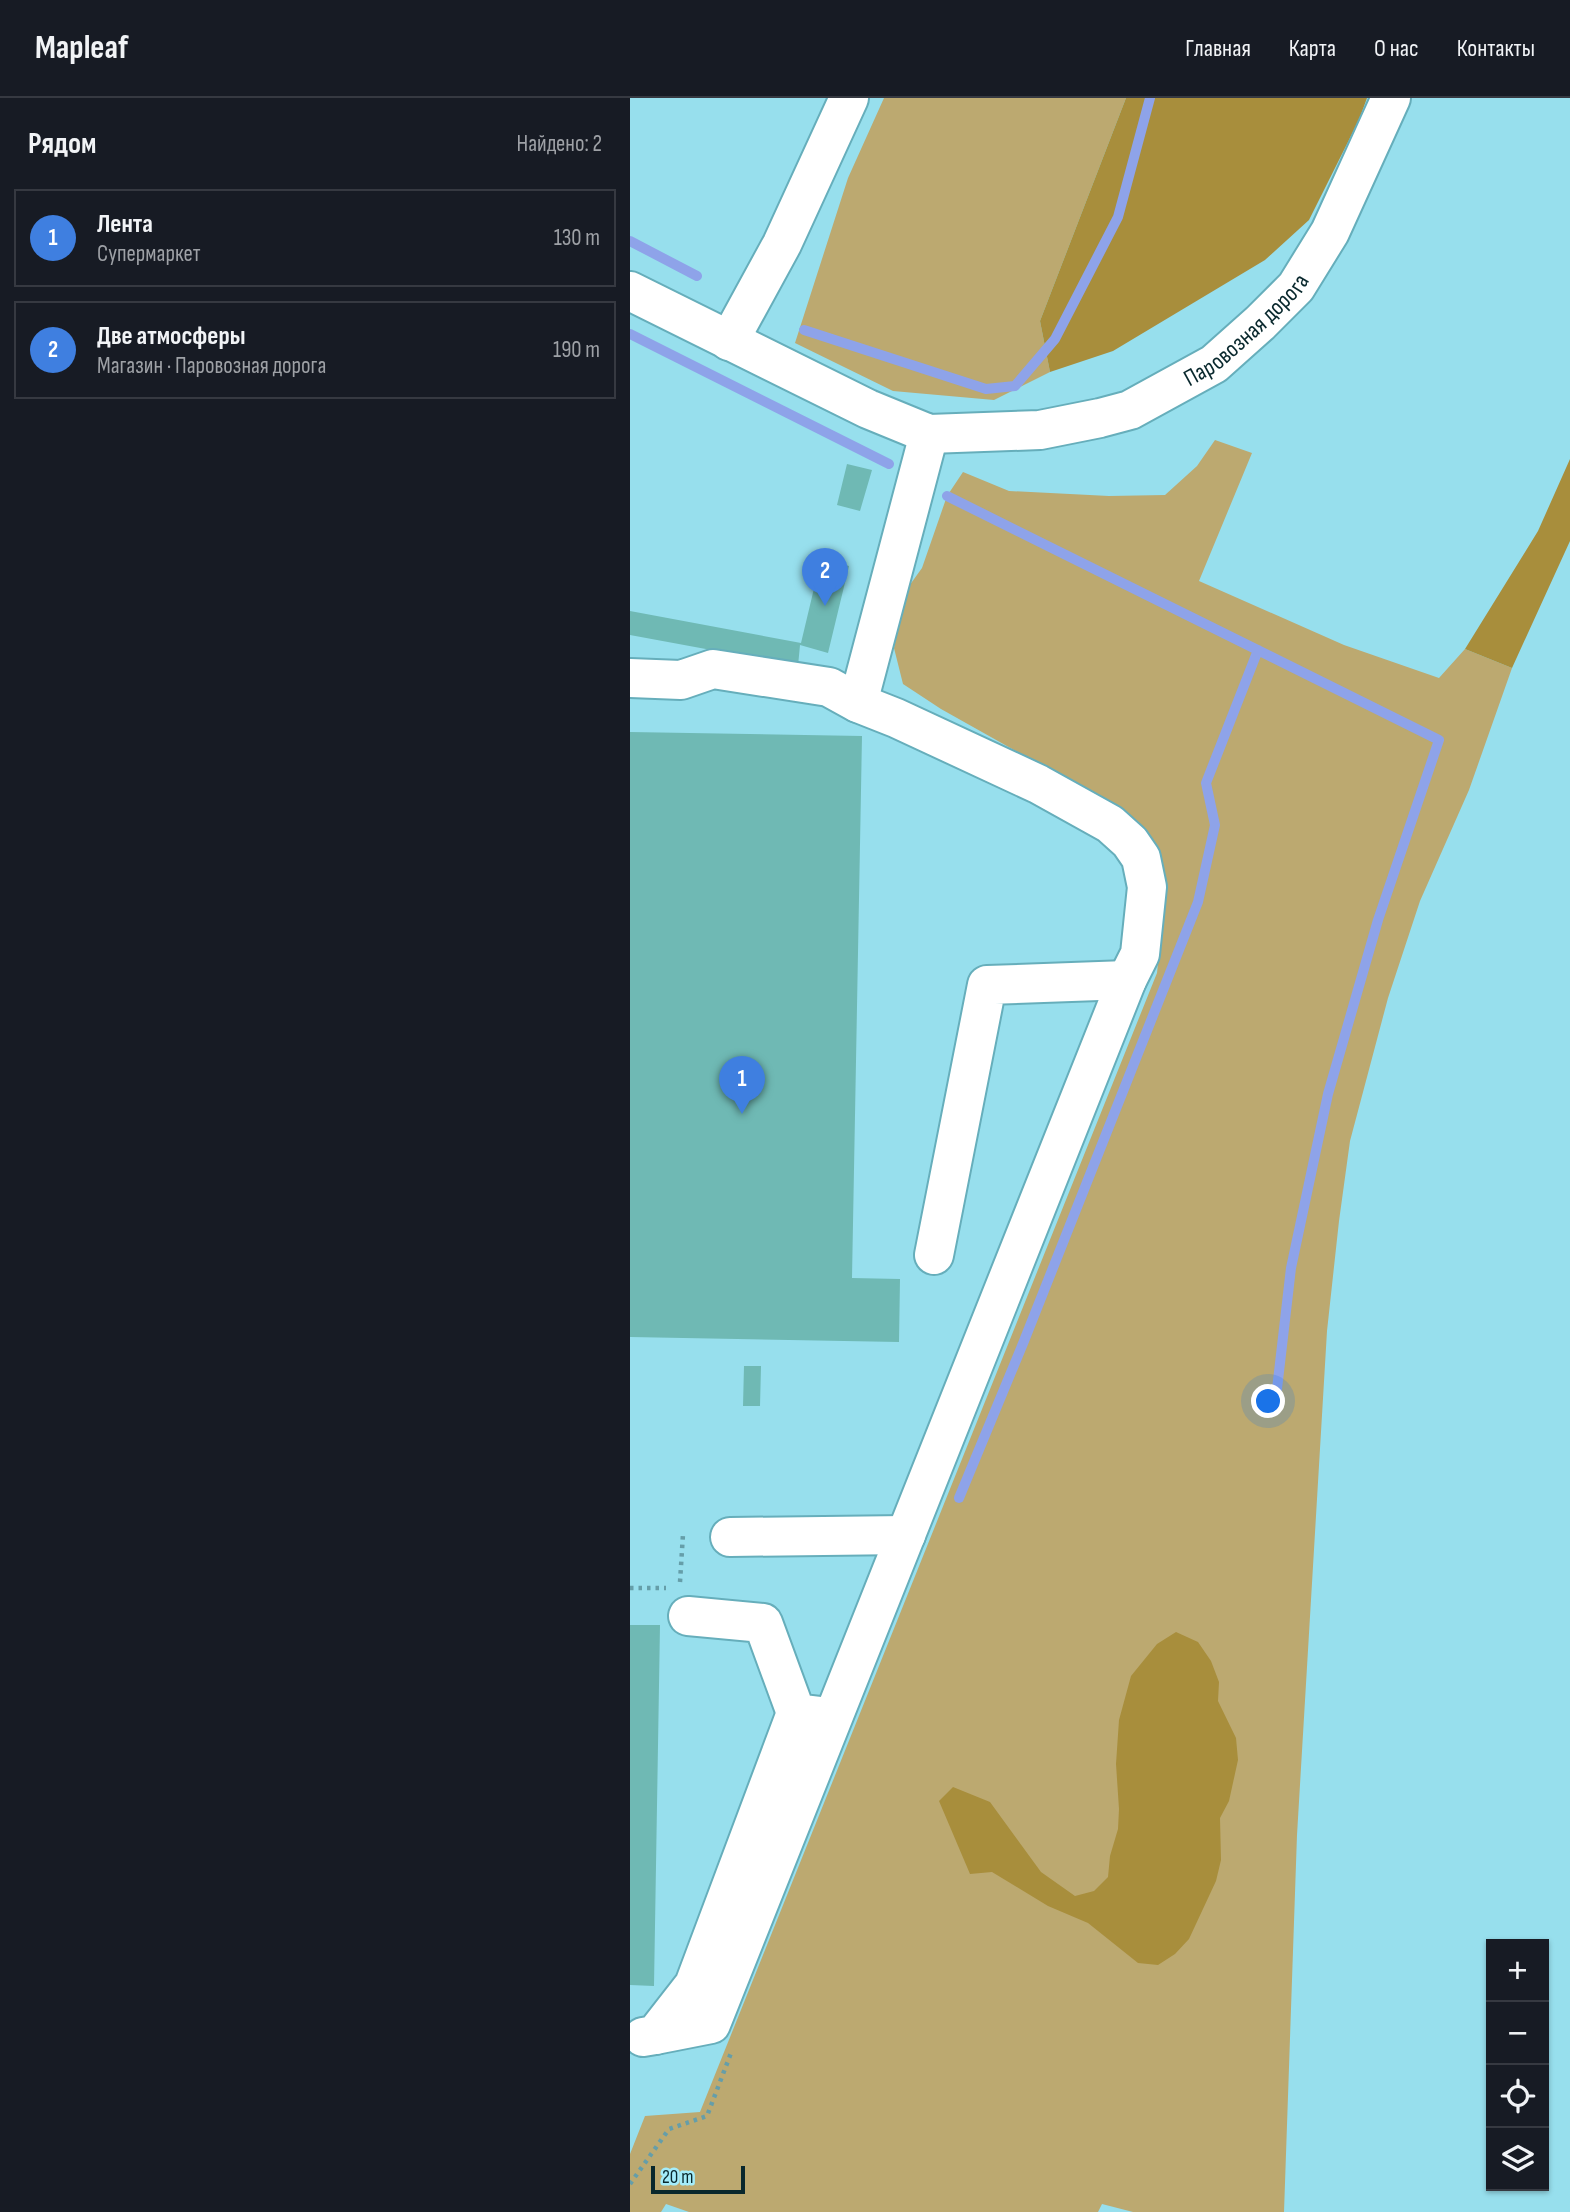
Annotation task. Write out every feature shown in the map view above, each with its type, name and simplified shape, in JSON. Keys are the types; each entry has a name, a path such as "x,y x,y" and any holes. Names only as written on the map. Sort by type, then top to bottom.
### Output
{"street":[{"path":"729,341 782,244 849,98"},
{"name":"Паровозная дорога","path":"929,434 1040,430 1130,410 1214,364 1296,287 1330,232 1391,98"},
{"path":"630,291 868,409 929,434 858,703"},
{"path":"630,678 681,680 709,695 825,711 858,703 896,718 1038,784 1111,824 1130,842 1141,858 1147,887 1140,954 906,1535 815,1715 711,2024 642,2037"},
{"path":"934,1255 987,985 1128,980"},
{"path":"730,1536 906,1535"},
{"path":"678,1598 763,1623 815,1715"}],"path":[{"path":"630,1588 678,1598 683,1534"}],"shaded area":[{"path":"884,98 1126,98 1040,321 1050,372 994,400 893,391 795,343 848,178"},
{"path":"1126,98 1367,98 1359,120 1309,220 1265,260 1113,351 1050,372 1040,321"},
{"path":"1215,440 1252,453 1199,581 1344,645 1439,678 1465,649 1512,668 1469,790 1420,901 1388,998 1350,1141 1327,1331 1297,1835 1284,2212 1133,2212 1102,2204 1098,2212 689,2212 666,2204 661,2212 630,2212 630,2154 645,2116 700,2112 1157,973 1163,916 1158,873 1126,813 941,709 903,684 894,648 904,593 922,568 947,496 963,472 1009,491 1109,496 1165,495 1197,466"},
{"path":"1570,459 1570,541 1512,668 1465,649 1538,531"},
{"path":"1176,1632 1198,1642 1211,1661 1219,1682 1218,1701 1236,1738 1238,1760 1229,1801 1220,1818 1221,1860 1216,1881 1189,1939 1175,1954 1158,1965 1138,1963 1088,1923 1048,1906 992,1872 970,1874 939,1801 953,1787 990,1802 1041,1872 1075,1896 1094,1891 1108,1877 1110,1856 1118,1829 1116,1764 1119,1720 1131,1676 1157,1644"}],"building":[{"path":"847,464 872,470 860,511 837,505"},
{"path":"821,559 849,566 828,653 800,645 798,666 630,635 630,611 801,643"},
{"path":"630,732 862,736 852,1278 900,1279 899,1342 630,1337"},
{"path":"744,1366 761,1366 760,1406 743,1406"},
{"path":"630,1625 660,1625 654,1986 630,1985"}],"waterway":[{"path":"804,330 986,389 1015,386 1055,339 1118,217 1150,98"},
{"path":"630,241 697,276"},
{"path":"630,334 889,464"},
{"path":"947,496 1439,740 1378,920 1328,1094 1291,1268 1277,1389"},
{"path":"959,1498 1198,902 1215,825 1206,783 1258,650"}],"place":[{"name":"Две атмосферы","path":"825,606"},
{"name":"Лента","path":"742,1114"}]}
